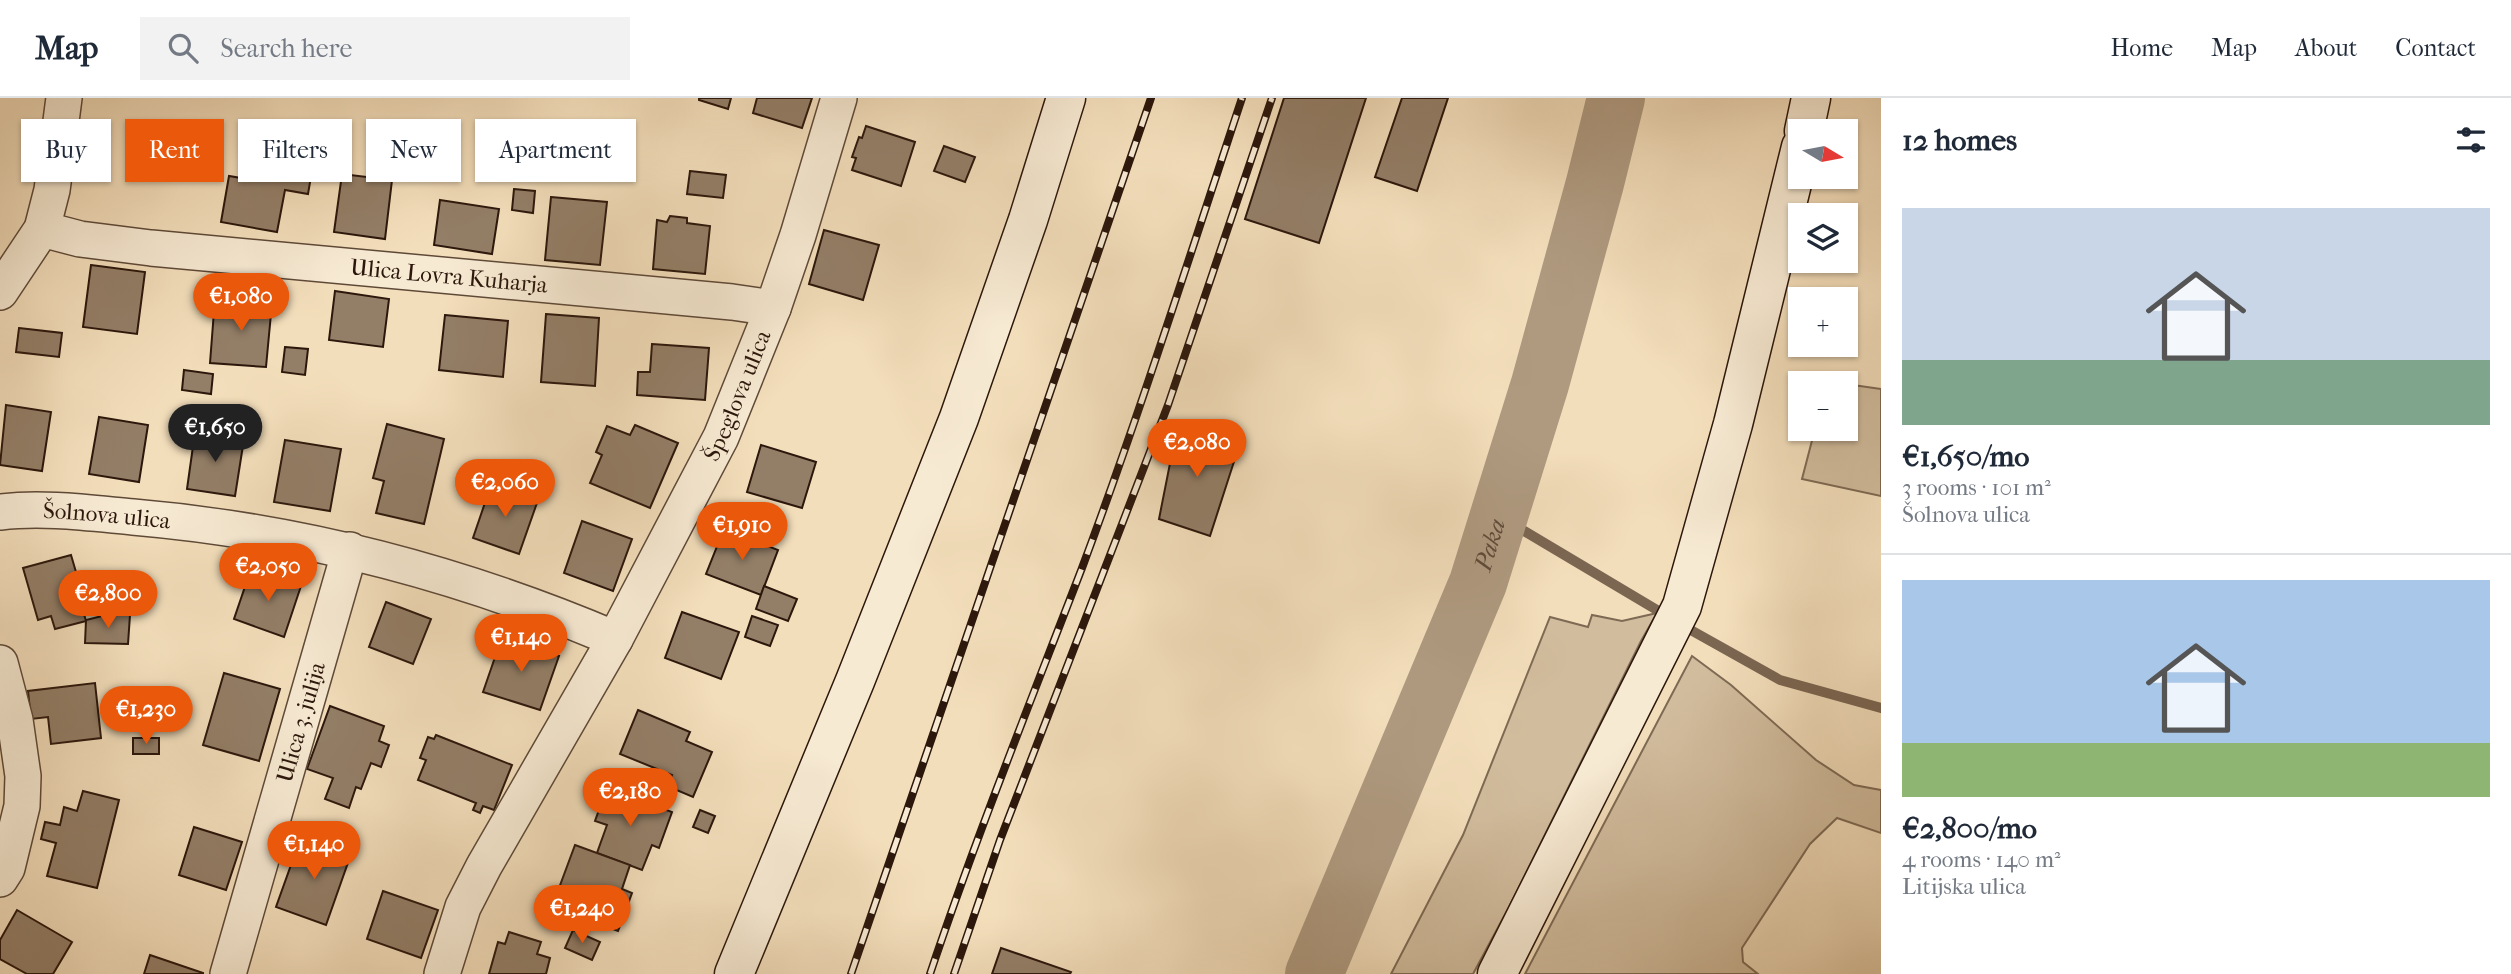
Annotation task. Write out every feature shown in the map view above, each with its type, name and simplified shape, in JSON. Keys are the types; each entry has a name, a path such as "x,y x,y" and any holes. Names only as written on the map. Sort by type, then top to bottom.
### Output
{"main road":[{"path":"734,974 959,418 1028,220 1066,98"},
{"path":"1807,119 1811,98"},
{"path":"1497,974 1682,606 1733,424 1791,189"}],"street":[{"path":"0,292 42,229 52,190 64,98"},
{"name":"Špeglova ulica","path":"442,974 468,897 615,639 721,438 799,234 839,98"},
{"name":"Ulica Lovra Kuharja","path":"42,229 80,239 151,248 773,307"},
{"name":"Šolnova ulica","path":"0,512 82,512 166,520 263,533 350,550 485,590 567,618 615,639"},
{"name":"Ulica 3. julija","path":"228,974 350,550"},
{"path":"0,663 15,720 23,776 22,806 7,868 0,879"}],"shaded area":[{"path":"1858,386 1881,389 1881,496 1802,479 1812,441 1858,441"},
{"path":"1657,613 1473,974 1391,974 1463,835 1550,617 1588,627 1592,615 1622,621"},
{"path":"1692,656 1731,685 1816,760 1854,785 1881,790 1881,833 1837,818 1810,844 1742,948 1743,962 1758,974 1525,974"}],"building":[{"path":"699,98 731,98 728,109"},
{"path":"757,98 812,98 802,128 753,113"},
{"path":"1284,98 1366,98 1319,243 1245,219"},
{"path":"1402,98 1448,98 1417,191 1375,177"},
{"path":"866,126 915,142 901,186 852,170 856,158 852,157"},
{"path":"944,146 975,157 965,182 934,171"},
{"path":"690,171 726,175 723,198 687,194"},
{"path":"352,175 366,177 366,182 392,182 385,239 334,232 341,182 352,182"},
{"path":"229,176 238,178 238,182 310,182 308,194 285,190 277,232 221,222"},
{"path":"514,189 535,191 533,213 512,210"},
{"path":"551,197 607,202 600,265 545,260"},
{"path":"440,200 499,209 492,254 434,245"},
{"path":"670,216 687,218 687,223 710,226 705,274 653,269 657,220 667,222"},
{"path":"824,230 879,245 863,300 809,284"},
{"path":"91,265 145,272 137,334 83,327"},
{"path":"335,291 389,299 383,347 329,340"},
{"path":"215,298 272,303 266,367 210,363"},
{"path":"546,314 599,318 595,386 541,382"},
{"path":"445,315 508,321 503,377 439,370"},
{"path":"19,328 62,333 59,357 16,352"},
{"path":"652,344 709,348 705,400 637,395 638,372 650,372"},
{"path":"285,347 308,349 305,375 282,372"},
{"path":"184,370 213,374 211,394 182,390"},
{"path":"6,405 51,412 42,471 0,465"},
{"path":"99,417 148,425 139,482 89,474"},
{"path":"1178,423 1240,443 1210,536 1159,519"},
{"path":"387,424 444,439 424,524 376,513 384,481 373,478"},
{"path":"635,425 678,443 650,508 590,483 602,455 596,452 607,426 630,435"},
{"path":"195,432 244,439 235,496 187,489"},
{"path":"285,440 341,449 330,511 274,502"},
{"path":"761,445 816,462 802,508 747,492"},
{"path":"491,485 538,500 519,554 473,538"},
{"path":"582,521 632,539 613,591 564,573"},
{"path":"724,529 778,550 761,595 706,574"},
{"path":"71,555 86,606 82,607 86,621 55,629 51,616 38,620 23,568"},
{"path":"251,569 301,586 284,637 234,619"},
{"path":"764,586 797,599 788,621 756,609"},
{"path":"386,602 431,619 413,664 369,647"},
{"path":"682,612 739,632 721,679 665,658"},
{"path":"110,614 130,615 128,644 85,643 86,620"},
{"path":"752,616 778,625 770,646 745,637"},
{"path":"502,637 559,656 540,710 483,692"},
{"path":"224,673 280,689 259,761 203,745"},
{"path":"95,683 101,738 51,744 48,717 31,719 28,691"},
{"path":"330,706 384,726 379,741 389,745 381,767 371,763 361,789 356,787 349,808 325,799 333,778 307,769"},
{"path":"638,710 690,732 686,741 712,752 693,797 667,786 672,775 620,754"},
{"path":"436,735 512,765 494,810 483,806 480,813 473,810 476,803 418,780 426,760 420,758 428,737 434,739"},
{"path":"133,738 159,738 159,754 133,754"},
{"path":"607,788 672,812 659,848 652,845 642,870 597,853 607,825 595,821"},
{"path":"83,791 119,800 97,888 47,876 56,843 41,839 45,822 60,825 64,807 77,811"},
{"path":"700,810 715,816 708,833 693,827"},
{"path":"194,827 242,842 226,890 179,875"},
{"path":"301,837 351,854 326,925 276,907"},
{"path":"575,845 630,865 622,889 632,893 618,931 552,907"},
{"path":"383,891 438,910 421,958 367,939"},
{"path":"17,910 72,942 53,974 27,974 0,959 0,940"},
{"path":"573,930 600,942 592,960 565,948"},
{"path":"509,932 541,942 537,954 550,958 546,974 489,974 498,942 505,944"},
{"path":"1001,948 1071,972 992,974"},
{"path":"150,955 203,973 203,974 144,974"}],"waterway":[{"name":"Paka","path":"1314,974 1478,583 1540,384 1616,98"},
{"path":"1499,516 1667,616"},
{"path":"1680,624 1780,680 1881,708"}],"railway":[{"path":"851,974 1151,98"},
{"path":"930,974 1103,510 1242,98"},
{"path":"954,974 1000,840 1168,405 1272,98"}]}
